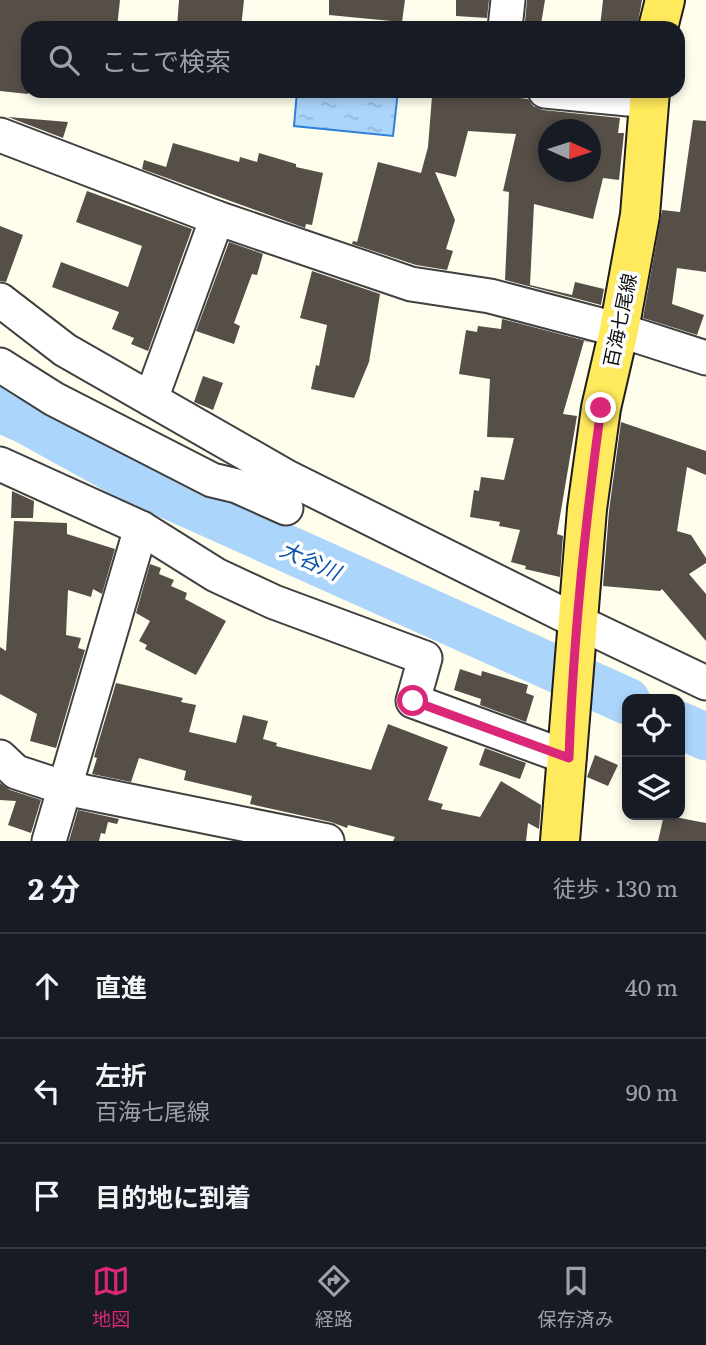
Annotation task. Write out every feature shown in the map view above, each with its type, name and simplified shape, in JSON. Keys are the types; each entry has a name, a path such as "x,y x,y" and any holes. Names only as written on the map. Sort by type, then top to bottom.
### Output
{"main road":[{"path":"660,21 665,0"},
{"name":"百海七尾線","path":"560,841 569,758 571,701 587,509 601,408 619,330 640,215 650,98"}],"street":[{"path":"506,21 508,0"},
{"path":"0,135 217,218 411,284 490,296 619,330 706,358"},
{"path":"151,399 217,218"},
{"path":"0,300 65,350 287,477 576,636 706,683"},
{"path":"0,365 54,399 212,480 237,486 286,508"},
{"path":"0,464 142,528 216,575 274,602 425,657 413,701 569,758"},
{"path":"49,841 142,528"},
{"path":"0,757 16,772 65,788 327,841"}],"water":[{"path":"296,98 397,98 393,136 294,126"}],"building":[{"path":"0,0 120,0 118,21 21,21 21,93 0,91"},
{"path":"179,0 244,0 242,21 178,21"},
{"path":"329,0 405,0 402,21 329,15"},
{"path":"456,0 489,0 487,18 456,16"},
{"path":"527,0 545,0 542,21 525,21"},
{"path":"603,0 642,0 638,21 601,21"},
{"path":"432,98 520,98 528,99 533,106 543,110 620,118 618,133 624,133 619,180 603,178 593,219 534,204 530,285 572,295 575,282 604,289 601,305 505,280 509,192 503,191 516,134 468,131 456,177 435,172 455,220 446,249 453,251 447,270 416,265 352,244 353,241 357,242 378,162 421,173 428,147"},
{"path":"8,117 68,122 63,138"},
{"path":"693,120 706,121 706,272 677,268 672,304 704,315 697,335 643,318 662,210 680,212"},
{"path":"173,143 239,162 240,157 257,162 259,153 296,164 296,167 323,173 312,225 306,224 305,228 142,169 144,160 166,167"},
{"path":"87,191 192,229 148,351 131,344 134,338 112,329 119,312 52,287 61,262 128,287 142,246 76,222"},
{"path":"0,226 23,235 6,282 0,281"},
{"path":"229,242 263,254 257,275 252,274 234,323 240,326 234,344 196,331"},
{"path":"312,271 380,294 369,362 354,398 311,389 316,365 319,366 327,325 300,318"},
{"path":"502,319 594,343 584,341 563,414 577,416 557,534 563,536 560,577 525,569 526,566 511,562 520,530 499,526 500,522 470,517 474,490 479,491 481,477 504,480 514,438 487,437 490,379 459,374 466,330 477,332 478,326 501,329"},
{"path":"203,376 223,383 213,410 194,402"},
{"path":"621,422 706,451 706,475 687,467 677,531 691,535 706,558 706,563 689,574 706,594 706,641 662,589 603,586 609,511"},
{"path":"12,491 34,501 33,518 11,518"},
{"path":"14,521 67,523 67,534 115,549 102,594 93,589 91,597 68,590 66,635 81,638 78,648 85,650 56,748 30,741 37,714 0,694 0,647 6,651"},
{"path":"150,564 161,568 159,574 174,580 171,586 187,593 185,599 226,621 196,675 145,649 147,645 139,641 150,621 136,613"},
{"path":"460,669 481,676 482,671 528,685 526,693 534,696 526,722 480,705 481,699 454,690"},
{"path":"116,683 183,698 181,702 196,705 189,732 236,743 243,715 268,721 263,739 277,743 276,746 371,770 388,724 448,747 428,800 443,804 441,809 480,817 501,781 541,805 539,829 528,823 526,841 393,841 395,837 250,804 252,796 184,780 186,771 139,758 131,782 92,774 97,758 94,757"},
{"path":"485,748 526,763 520,779 479,765"},
{"path":"595,755 618,765 608,786 587,777"},
{"path":"0,783 10,790 41,800 31,833 8,825 16,801 0,800"},
{"path":"78,810 119,819 117,824 108,822 105,834 101,833 99,841 69,841"},
{"path":"685,819 706,823 706,841 658,841 663,820"}],"waterway":[{"name":"大谷川","path":"0,409 130,478 622,699"},
{"name":"大谷川","path":"685,727 706,737"}],"route":[{"path":"413,701 569,758 576,621 587,509 601,408"}]}
